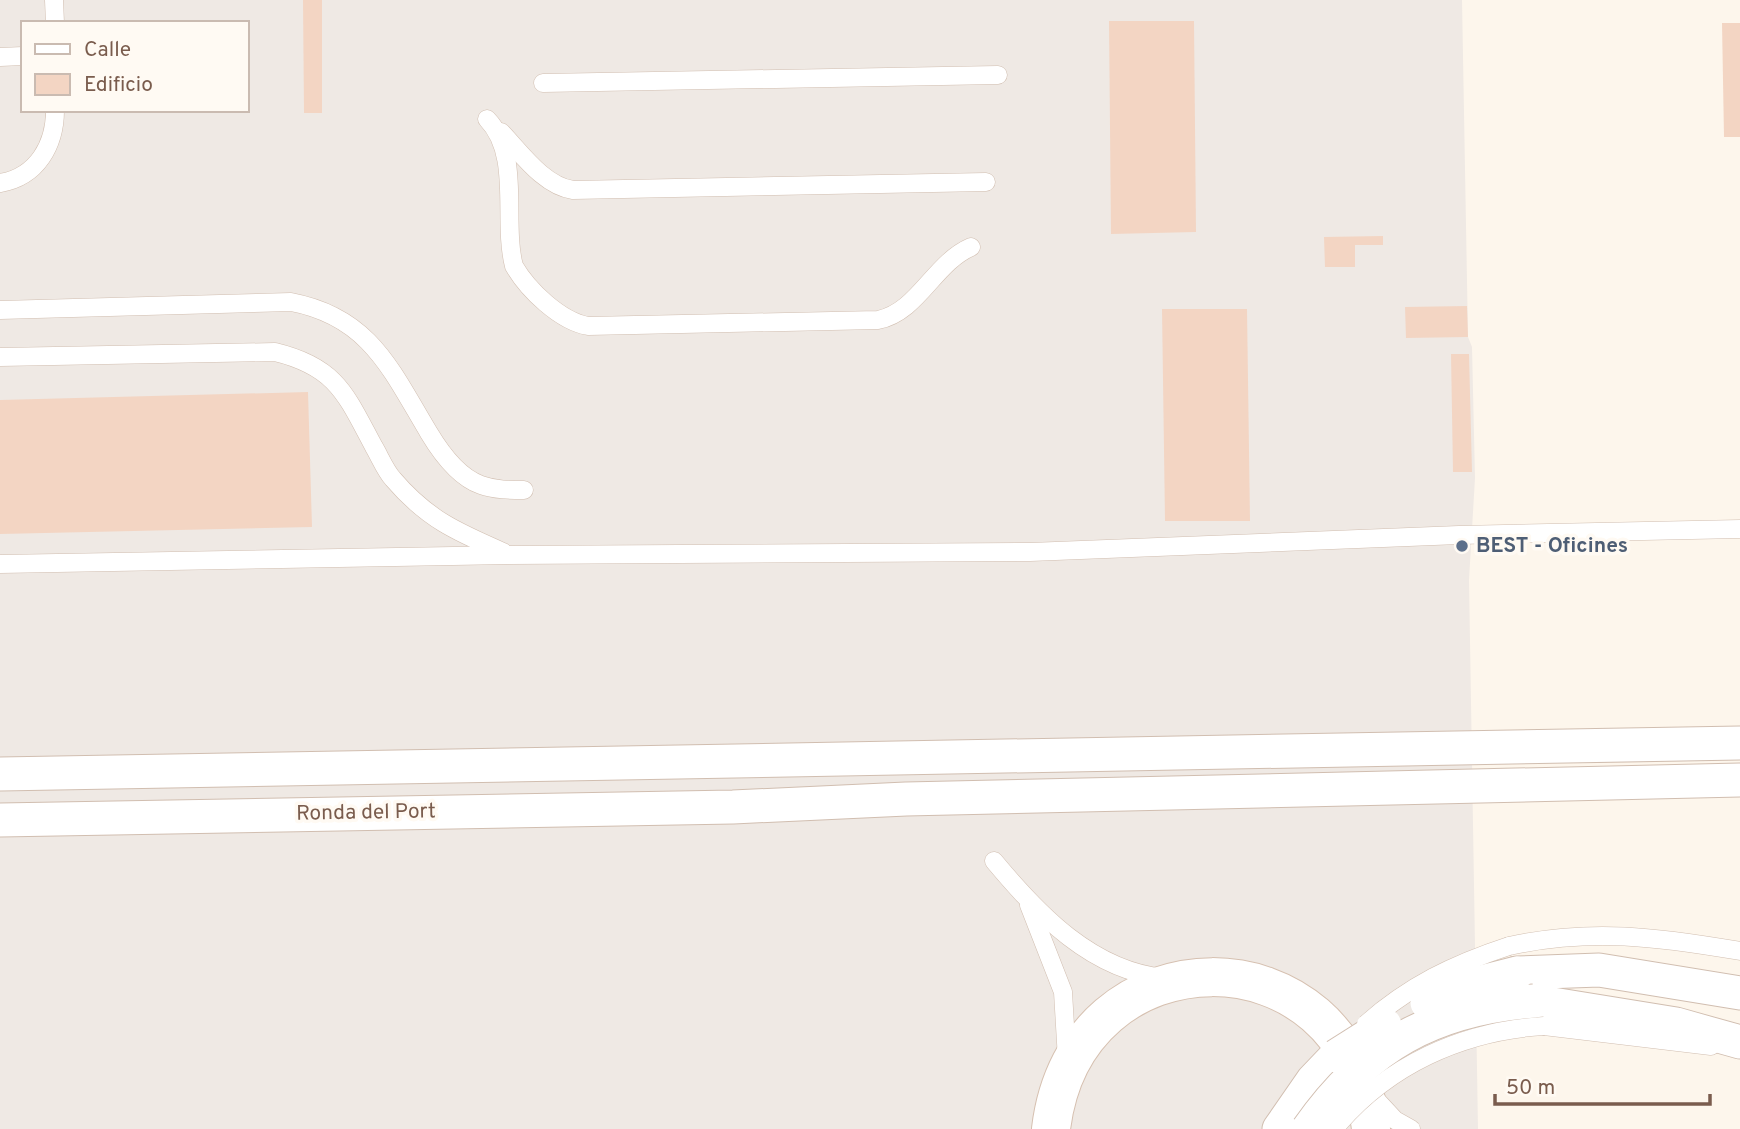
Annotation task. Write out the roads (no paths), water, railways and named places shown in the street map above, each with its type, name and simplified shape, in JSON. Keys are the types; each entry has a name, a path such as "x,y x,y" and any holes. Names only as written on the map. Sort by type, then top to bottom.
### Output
{"street":[{"path":"0,774 1740,743"},
{"name":"Ronda del Port","path":"0,820 733,807 906,799 1740,780"},
{"path":"1279,1129 1314,1080 1336,1056 1373,1032 1513,960 1599,970 1740,993"},
{"path":"1051,1129 1053,1110 1067,1067 1079,1046 1113,1012 1153,988 1179,979 1225,976 1248,980 1297,1001 1337,1037 1362,1084 1371,1129"},
{"path":"1308,1129 1357,1070 1415,1029 1461,1011 1676,1024 1740,1045"}],"lane":[{"path":"54,0 55,21"},
{"path":"0,57 21,57"},
{"path":"542,83 998,75"},
{"path":"0,183 23,175 37,164 49,146 55,112"},
{"path":"971,247 950,259 898,313 878,320 588,326 574,324 521,277 514,266 505,149 492,124 551,182 561,188 573,190 986,182"},
{"path":"0,310 291,302 321,307 344,320 389,366 436,445 457,471 480,485 524,490"},
{"path":"0,357 275,352 305,359 332,377 391,477 418,505 445,527 510,555"},
{"path":"0,564 510,555 1030,552 1459,535 1740,529"},
{"path":"994,861 1027,901 1092,953 1138,972 1179,979"},
{"path":"1027,901 1063,992 1068,1039 1067,1067"},
{"path":"1513,960 1569,935 1622,934 1740,951"},
{"path":"1334,1129 1370,1092 1432,1053 1539,1014"},
{"path":"1362,1084 1395,1120 1411,1129"}],"place":[{"name":"BEST - Oficines","path":"1462,546"}]}
